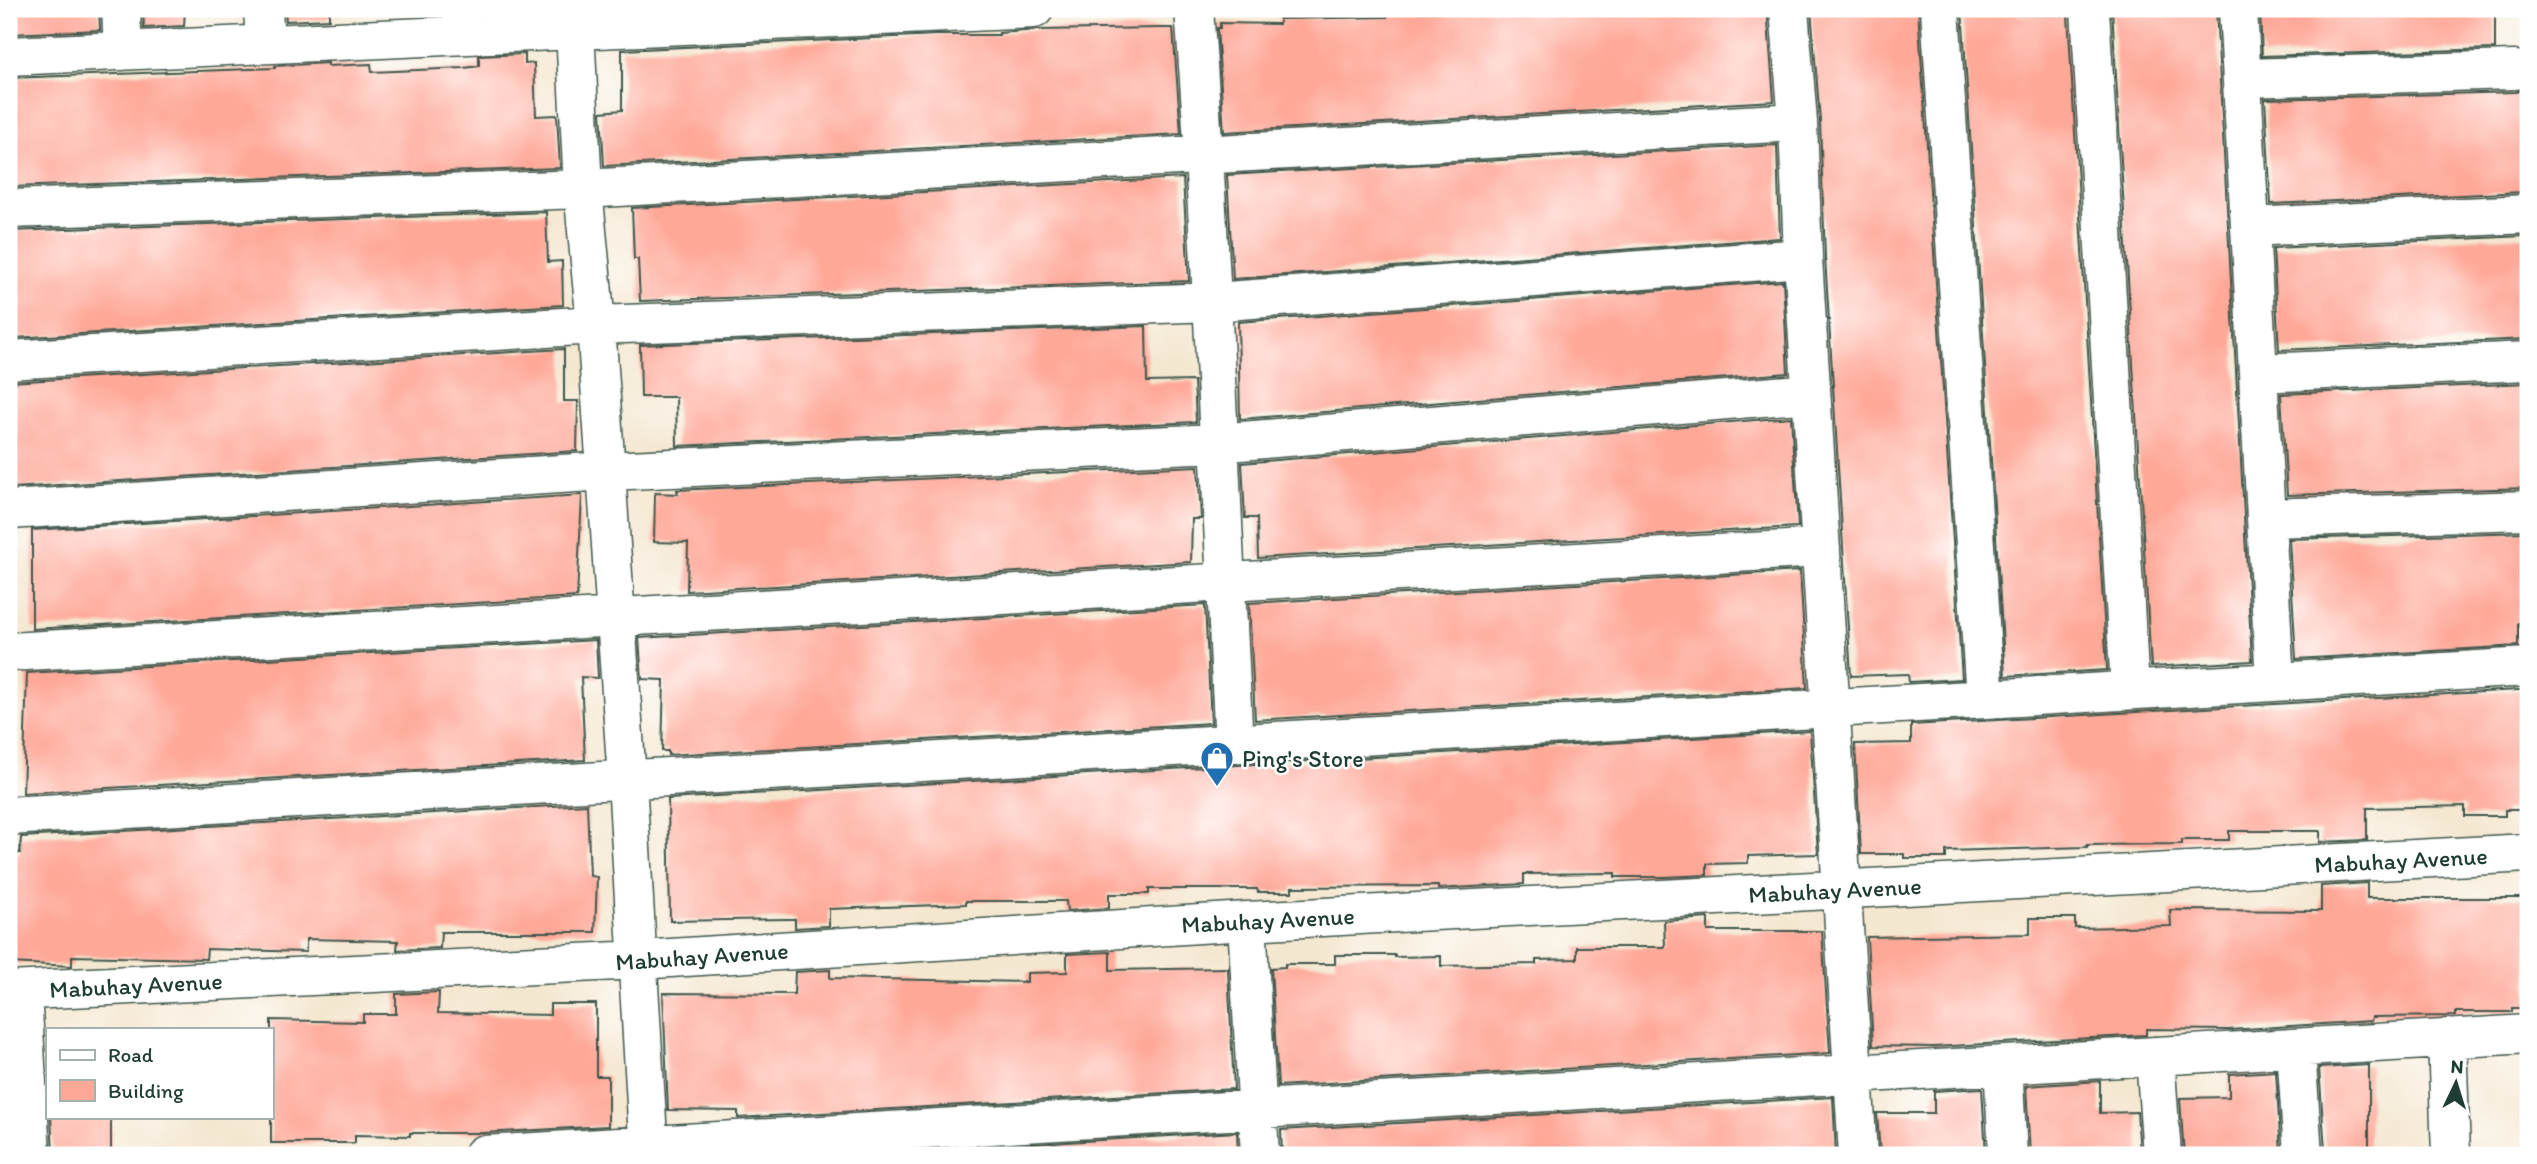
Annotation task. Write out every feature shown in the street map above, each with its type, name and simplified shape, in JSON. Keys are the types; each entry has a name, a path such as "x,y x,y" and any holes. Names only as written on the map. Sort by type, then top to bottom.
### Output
{"street":[{"path":"121,9 123,51"},
{"path":"9,56 123,51 264,27 1034,9"},
{"path":"1194,9 1205,154 1217,443 1234,744"},
{"path":"1789,9 1798,122 1803,258 1858,1155"},
{"path":"1940,9 1985,699"},
{"path":"2090,9 2130,690"},
{"path":"2238,9 2275,682"},
{"path":"575,19 583,189 596,325 639,960 649,1150"},
{"path":"2242,78 2515,71"},
{"path":"9,209 583,189 1798,122"},
{"path":"2250,227 2528,214"},
{"path":"9,360 596,325 1213,302 1803,258"},
{"path":"2259,373 2528,361"},
{"path":"9,510 606,471 1217,443 1811,393"},
{"path":"2266,518 2528,510"},
{"path":"9,652 1821,548"},
{"path":"9,806 627,780 2528,667"},
{"name":"Mabuhay Avenue","path":"15,991 639,960 1247,921 2528,853"},
{"path":"1247,921 1260,1155"},
{"path":"15,991 31,1155"},
{"path":"482,1155 649,1150 1257,1109 2528,1034"},
{"path":"2447,1038 2451,1155"},
{"path":"2296,1048 2303,1155"},
{"path":"2155,1056 2162,1155"},
{"path":"2003,1065 2008,1155"}],"building":[{"path":"9,9 99,9 100,30 9,34"},
{"path":"143,9 185,9 184,26 144,28"},
{"path":"285,9 329,9 329,19 286,21"},
{"path":"1767,9 1774,101 1224,132 1217,28 1220,28 1220,23 1279,24 1279,19 1387,17 1387,12"},
{"path":"1811,9 1918,9 1962,679 1909,682 1908,674 1851,676 1825,257 1820,121"},
{"path":"1962,9 2019,10 2018,15 2068,15 2107,670 2005,676"},
{"path":"2112,9 2216,9 2252,661 2151,667"},
{"path":"2260,9 2495,10 2495,49 2262,56"},
{"path":"1173,28 1181,134 604,166 601,112 622,110 622,50 936,35 999,35 1038,30"},
{"path":"525,54 525,64 534,63 536,116 557,115 560,168 9,187 9,78 275,68 328,63 328,66 371,64 372,72 464,68 479,66 479,56"},
{"path":"2528,87 2528,144 2524,144 2524,192 2271,204 2265,99 2516,92"},
{"path":"1777,145 1780,238 1233,279 1227,175"},
{"path":"1183,178 1189,281 640,301 638,259 634,259 632,208"},
{"path":"546,212 548,262 562,261 563,305 14,338 13,286 9,286 9,231"},
{"path":"2524,236 2524,239 2528,239 2528,339 2279,350 2273,248"},
{"path":"1783,281 1788,373 1240,419 1238,322"},
{"path":"1146,326 1147,382 1194,381 1196,422 677,446 676,397 641,397 640,345"},
{"path":"564,349 564,401 578,401 577,451 13,488 15,433 9,433 10,382"},
{"path":"2528,383 2528,488 2287,495 2281,394"},
{"path":"1791,417 1798,527 1258,558 1257,518 1245,518 1242,463"},
{"path":"1198,466 1201,519 1192,519 1191,562 687,591 688,543 654,542 655,493 678,494 677,490"},
{"path":"582,495 577,597 32,629 32,530"},
{"path":"2528,532 2528,623 2518,623 2518,646 2296,659 2289,539"},
{"path":"1800,571 1807,688 1255,720 1249,603"},
{"path":"1205,605 1211,723 668,755 668,751 662,751 664,680 642,679 639,638"},
{"path":"596,640 598,678 581,677 585,760 23,793 27,673"},
{"path":"2528,690 2528,810 2505,810 2505,816 2465,816 2465,806 2367,808 2367,840 2320,842 2320,831 2229,831 2229,840 2182,840 2182,844 1946,851 1946,858 1861,854 1855,744 1911,743 1911,725"},
{"path":"1810,731 1818,854 1748,856 1748,863 1707,864 1707,875 1615,877 1615,873 1524,874 1524,884 1438,889 1438,886 1292,887 1292,892 1258,892 1257,889 1149,889 1149,894 1109,894 1109,908 1067,911 1066,901 966,901 966,904 829,909 829,926 795,928 795,919 670,921 668,799"},
{"path":"587,804 590,876 597,877 595,932 441,932 440,948 397,950 398,941 306,939 306,952 207,949 206,959 72,956 72,966 9,963 9,853 20,853 21,837"},
{"path":"2367,883 2367,898 2528,898 2528,1008 2512,1008 2512,1012 2372,1017 2371,1021 2228,1030 2146,1029 2146,1035 1933,1047 1873,1046 1867,937 2030,934 2030,918 2075,918 2075,928 2171,926 2170,910 2321,911 2321,886"},
{"path":"1708,918 1708,931 1822,931 1830,1053 1278,1086 1271,968 1285,967 1285,964 1335,964 1335,955 1441,956 1441,966 1536,964 1536,960 1577,959 1577,947 1665,947 1664,921"},
{"path":"1110,952 1110,970 1228,968 1234,1089 738,1118 738,1111 668,1110 663,993 794,994 795,972 830,970 830,978 1027,982 1027,973 1067,972 1067,954"},
{"path":"439,992 438,1013 550,1015 550,1004 596,1004 596,1076 608,1076 608,1126 483,1133 410,1133 410,1136 355,1135 355,1143 271,1143 271,1020 363,1022 363,1014 396,1014 396,994"},
{"path":"2369,1065 2369,1150 2325,1150 2319,1068"},
{"path":"2276,1071 2281,1155 2184,1155 2180,1098 2229,1097 2229,1074"},
{"path":"2100,1081 2100,1113 2137,1112 2140,1153 2030,1155 2026,1086"},
{"path":"1982,1088 1986,1155 1880,1155 1877,1113 1934,1113 1934,1091"},
{"path":"1833,1097 1836,1155 1282,1155 1281,1130"},
{"path":"51,1118 111,1118 111,1152 53,1153"},
{"path":"1237,1132 1238,1155 983,1155 983,1147"}],"place":[{"name":"Ping's Store","path":"1217,788"}]}
